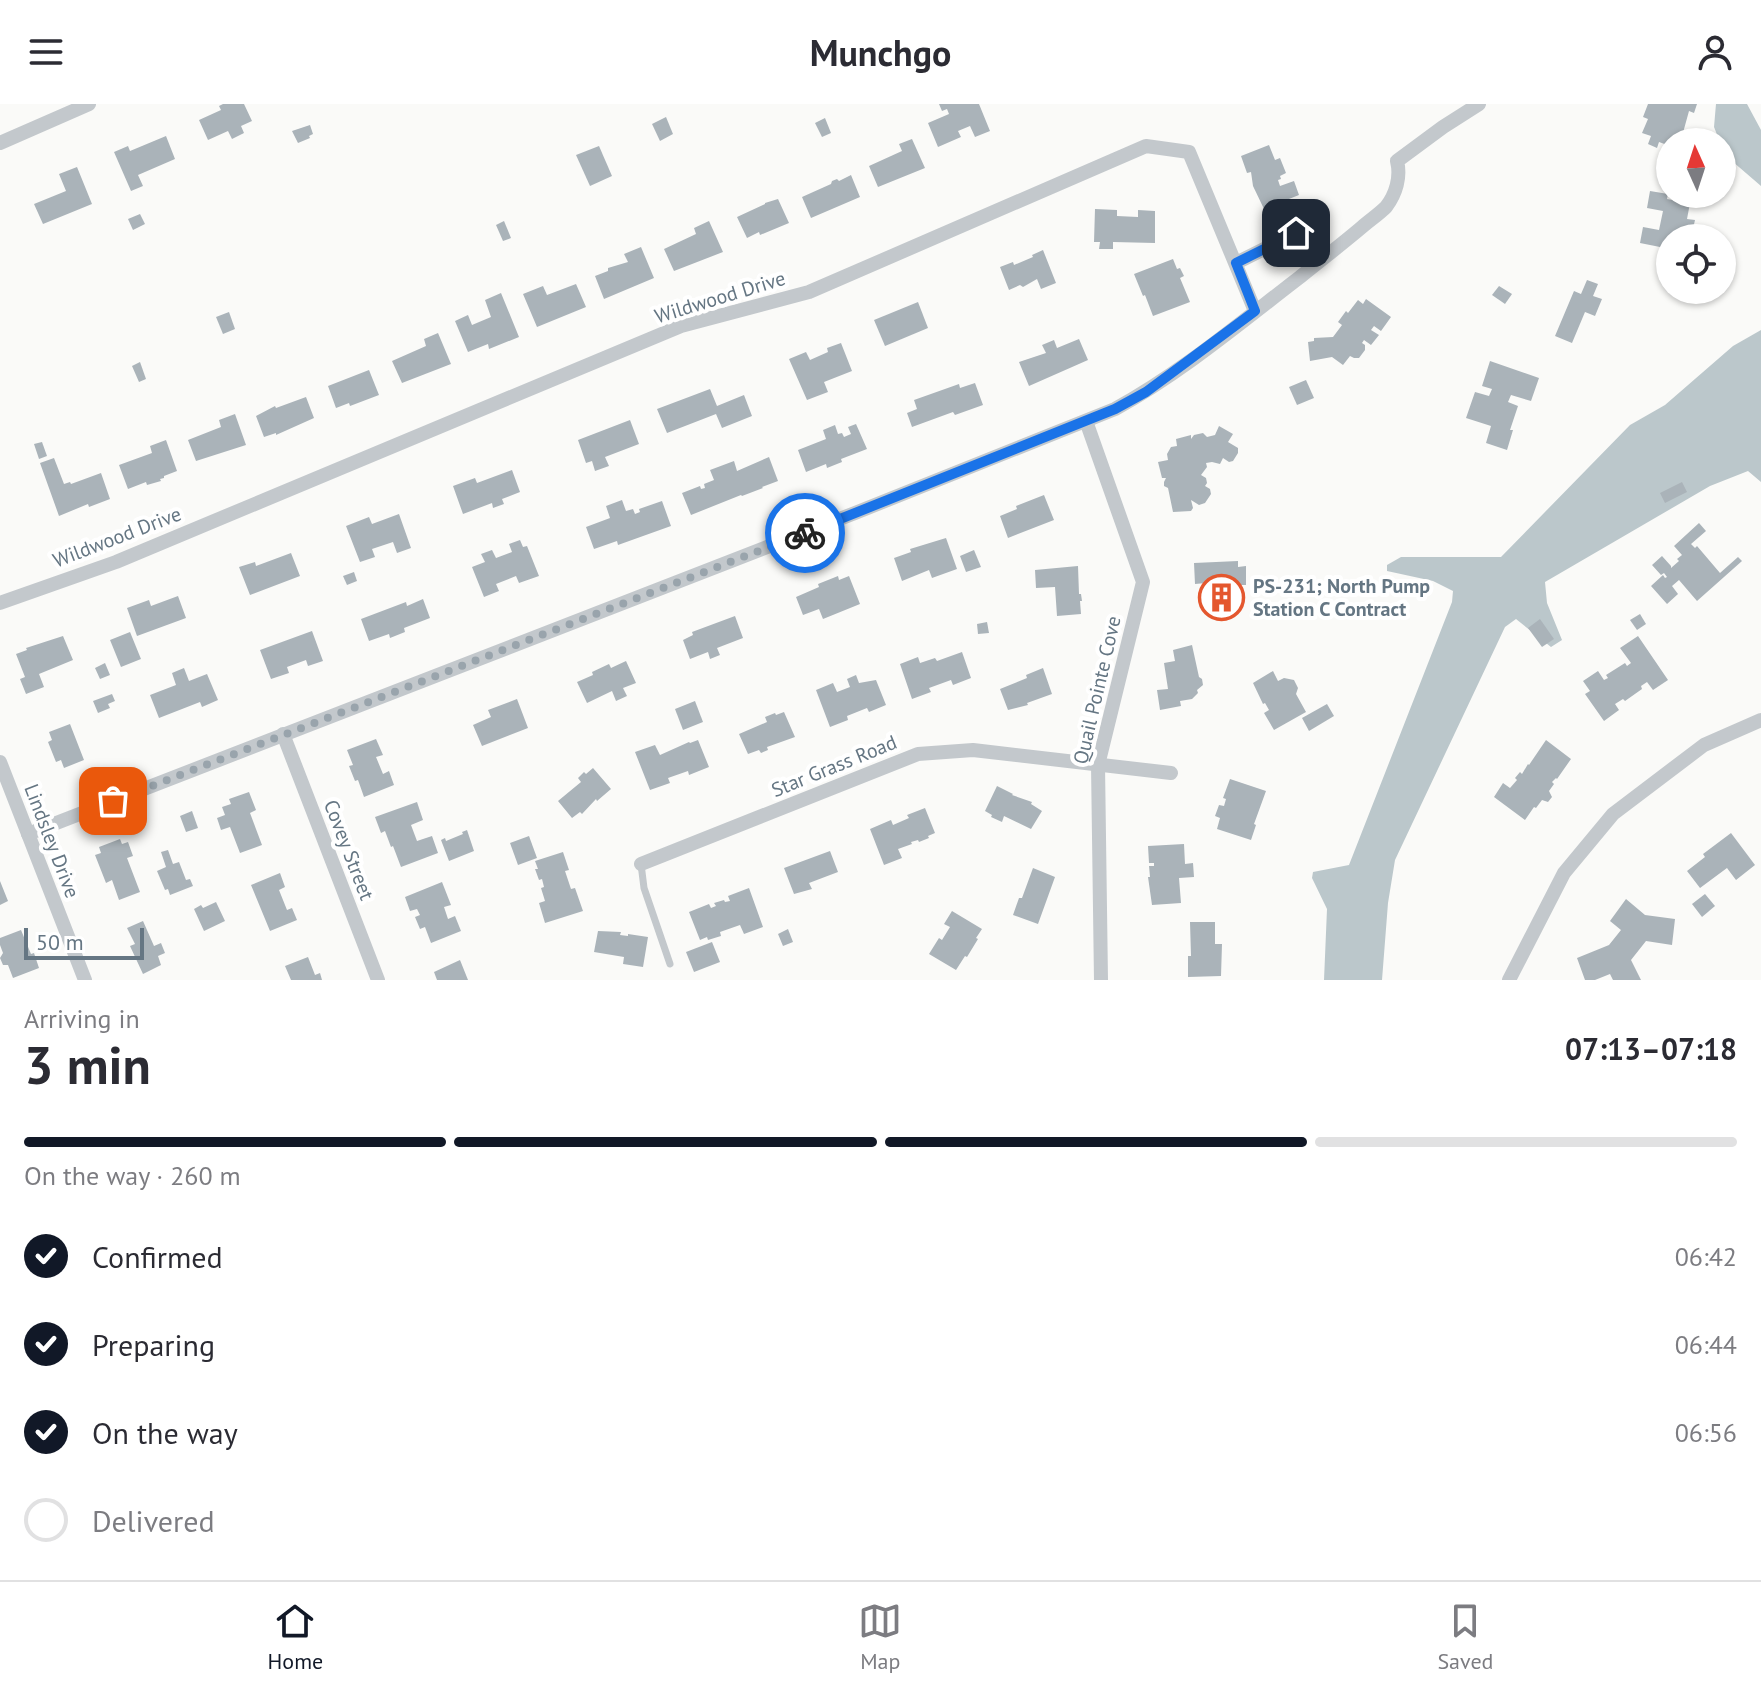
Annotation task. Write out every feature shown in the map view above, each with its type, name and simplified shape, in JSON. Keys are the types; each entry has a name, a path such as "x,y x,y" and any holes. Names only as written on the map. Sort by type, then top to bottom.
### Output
{"street":[{"path":"0,143 89,104"},
{"path":"28,834 1115,409 1146,392 1255,311 1384,209 1398,183 1397,161 1479,104"},
{"name":"Wildwood Drive","path":"0,603 116,562 681,326 809,292 1146,146 1189,152 1236,263"},
{"path":"1255,311 1236,263 1296,233"},
{"name":"Quail Pointe Cove","path":"1086,421 1143,582 1098,765 1101,980"},
{"path":"1509,980 1564,873 1613,814 1704,745 1761,720"},
{"name":"Covey Street","path":"283,734 378,980"},
{"name":"Star Grass Road","path":"641,864 918,754 973,750 1171,773"},
{"name":"Lindsley Drive","path":"0,762 85,980"}],"lane":[{"path":"641,864 644,888 670,964"}],"shaded area":[{"path":"1716,104 1747,104 1761,130 1761,186 1736,164 1736,128 1714,127"},
{"path":"1761,330 1761,482 1748,471 1710,486 1545,582 1547,603 1562,640 1551,647 1516,619 1505,627 1395,860 1382,980 1324,980 1327,909 1312,878 1313,872 1349,865 1452,602 1453,591 1433,581 1387,571 1387,565 1401,557 1501,557 1630,425 1665,405 1733,346"}],"building":[{"path":"244,104 252,121 241,126 244,133 232,139 228,131 208,140 199,120 221,110 219,106"},
{"path":"939,104 979,104 990,131 975,137 970,126 958,131 961,137 938,147 928,123 949,114 947,109 942,111"},
{"path":"1648,104 1697,104 1694,113 1689,111 1684,128 1656,128 1656,148 1648,144 1651,136 1642,133 1648,119 1643,117"},
{"path":"666,117 673,134 660,141 652,124"},
{"path":"825,118 831,133 822,137 815,123"},
{"path":"310,125 313,134 298,143 292,131"},
{"path":"166,136 175,159 138,175 143,186 131,191 114,152 128,146 130,151"},
{"path":"912,139 925,168 878,187 869,166 902,151 899,144"},
{"path":"1269,145 1275,160 1280,158 1286,173 1278,180 1280,186 1294,181 1299,195 1264,209 1253,186 1251,172 1247,173 1241,156"},
{"path":"599,146 612,176 590,186 576,155"},
{"path":"77,167 92,204 43,224 34,204 66,191 59,174"},
{"path":"851,175 860,197 811,218 802,197"},
{"path":"1650,191 1656,192 1656,208 1689,208 1687,219 1695,220 1694,224 1660,224 1663,211 1647,208"},
{"path":"778,199 789,223 747,238 737,217"},
{"path":"1095,209 1117,210 1117,216 1138,217 1138,210 1155,211 1155,243 1113,242 1113,249 1099,249 1100,242 1094,242"},
{"path":"140,214 145,224 133,230 128,219"},
{"path":"504,221 511,238 503,241 496,225"},
{"path":"709,221 723,252 674,271 664,249 696,234 694,228"},
{"path":"1643,227 1656,229 1656,246 1640,243"},
{"path":"641,247 654,278 604,299 595,276 628,262 624,254"},
{"path":"1043,250 1056,283 1041,289 1037,279 1009,290 1000,267 1013,262 1014,265"},
{"path":"1173,259 1184,276 1180,278 1190,302 1153,316 1134,274"},
{"path":"1587,280 1598,284 1593,296 1602,299 1595,316 1585,312 1572,343 1555,336 1574,291 1581,294"},
{"path":"576,284 586,307 537,327 523,294 543,286 547,295"},
{"path":"1499,286 1512,294 1505,304 1492,295"},
{"path":"501,293 519,337 489,349 488,344 468,352 455,321 468,315 472,325 491,317 485,300"},
{"path":"1366,299 1391,317 1381,331 1374,326 1371,330 1379,335 1371,345 1364,340 1365,350 1359,358 1350,356 1343,365 1332,357 1310,361 1308,342 1314,341 1314,338 1333,337 1342,325 1338,322 1346,311 1348,313 1358,300 1363,304"},
{"path":"918,302 928,328 885,346 874,320"},
{"path":"229,312 235,329 223,334 216,317"},
{"path":"438,333 451,364 402,383 392,361 426,346 424,339"},
{"path":"1079,339 1088,360 1029,386 1019,362 1046,353 1042,345 1054,340 1057,348"},
{"path":"841,343 852,371 824,382 828,392 807,400 789,359 806,352 810,360"},
{"path":"1490,361 1539,378 1531,401 1511,395 1508,402 1518,406 1507,450 1486,443 1491,426 1466,418 1475,392 1489,396 1492,389 1482,386"},
{"path":"140,362 146,379 139,382 132,366"},
{"path":"369,370 379,395 336,408 328,386"},
{"path":"1306,380 1314,398 1297,405 1289,387"},
{"path":"975,383 983,405 912,427 907,413 917,409 914,400 959,384 960,388"},
{"path":"710,389 717,406 744,395 752,416 722,428 716,414 667,433 657,409"},
{"path":"306,397 314,418 264,437 256,416 275,406"},
{"path":"235,414 246,445 196,461 188,440 221,427 219,420"},
{"path":"630,420 639,444 605,457 609,466 595,471 592,461 586,463 578,440"},
{"path":"856,424 867,449 827,468 826,464 806,472 798,450 826,439 823,430 835,425 838,434 842,433 844,437 851,434 848,427"},
{"path":"1219,426 1233,434 1228,442 1238,448 1238,453 1233,461 1223,458 1220,464 1206,463 1207,467 1201,475 1206,478 1205,486 1211,494 1205,503 1199,505 1191,500 1191,511 1173,512 1168,488 1164,486 1166,478 1162,478 1158,462 1168,460 1171,447 1177,446 1176,439 1191,435 1191,439 1203,433 1207,437 1215,435"},
{"path":"166,440 177,471 164,476 161,481 147,485 146,482 128,489 119,465 152,453 150,446"},
{"path":"42,442 47,456 39,459 34,444"},
{"path":"769,457 778,481 691,515 682,493 700,486 701,489 705,488 704,484 714,480 710,470 734,461 737,471"},
{"path":"54,458 64,484 101,473 110,499 59,516 40,463"},
{"path":"512,470 520,492 502,499 504,504 493,508 492,503 463,514 453,486 475,478 477,483"},
{"path":"1682,482 1687,492 1665,503 1660,493"},
{"path":"1044,495 1054,520 1008,538 1000,516"},
{"path":"622,500 626,511 633,509 635,514 640,512 639,509 662,501 671,526 618,545 617,541 594,549 586,527 610,518 606,506"},
{"path":"399,514 411,548 397,553 393,542 372,549 375,557 360,562 346,526 369,517 372,524"},
{"path":"1699,523 1706,531 1691,544 1695,548 1697,546 1720,573 1738,557 1742,561 1697,601 1679,580 1672,586 1678,594 1667,604 1651,586 1663,575 1667,577 1652,565 1662,556 1671,568 1679,561 1677,559 1682,555 1674,546"},
{"path":"946,538 957,569 932,578 929,570 902,581 894,558 911,552 910,549"},
{"path":"520,540 523,547 527,546 539,576 519,583 516,576 496,584 499,591 484,597 472,567 485,562 481,554 492,550 496,558 512,552 509,544"},
{"path":"974,550 981,567 966,572 960,556"},
{"path":"291,553 300,576 250,595 239,567 255,562 256,566"},
{"name":"PS-231; North Pump Station C Contract","path":"1238,561 1238,567 1246,566 1246,585 1238,585 1239,611 1212,612 1212,609 1207,609 1206,583 1195,584 1194,563"},
{"path":"1078,566 1081,614 1057,616 1055,587 1036,588 1035,570"},
{"path":"354,572 357,581 347,585 343,576"},
{"path":"838,576 839,580 849,576 860,604 823,619 819,609 803,615 796,597"},
{"path":"178,596 186,618 137,636 127,608 149,600 151,606"},
{"path":"423,599 430,618 404,628 405,632 390,638 389,634 369,641 361,619"},
{"path":"1640,614 1646,624 1637,630 1630,620"},
{"path":"735,616 743,638 717,648 720,655 710,659 708,652 690,659 683,640 693,635 692,632"},
{"path":"1540,619 1554,639 1542,647 1528,628"},
{"path":"987,622 989,633 978,634 977,624"},
{"path":"312,631 323,661 308,666 306,660 287,667 289,673 271,679 260,650"},
{"path":"130,632 141,659 121,667 110,640"},
{"path":"63,636 73,660 39,674 44,687 26,694 20,679 25,677 16,654"},
{"path":"1638,636 1668,680 1653,690 1647,682 1625,701 1623,699 1615,704 1619,710 1604,721 1585,694 1590,691 1583,681 1598,671 1604,680 1608,678 1606,675 1625,663 1627,666 1631,663 1620,648"},
{"path":"1192,645 1203,685 1192,699 1180,701 1181,706 1160,710 1157,690 1168,689 1164,663 1175,661 1173,650"},
{"path":"962,652 971,678 953,685 951,680 929,688 931,692 912,699 900,664 918,657 920,663 935,658 937,661"},
{"path":"626,661 636,683 623,688 627,696 616,701 612,691 587,703 577,682 609,664 611,668"},
{"path":"105,663 110,675 100,679 95,668"},
{"path":"184,668 189,681 207,674 218,700 202,707 200,702 159,718 150,695 176,685 172,673"},
{"path":"1043,668 1052,694 1008,710 1000,689"},
{"path":"1273,671 1278,681 1284,678 1294,680 1298,688 1296,694 1306,712 1274,730 1264,713 1269,710 1253,683"},
{"path":"856,675 859,683 876,680 886,705 869,712 867,708 830,727 816,690 833,683 837,692 850,687 847,679"},
{"path":"112,694 115,701 108,704 110,708 98,713 93,701"},
{"path":"517,699 528,728 482,746 473,725 491,717 488,710"},
{"path":"695,701 703,722 683,730 675,709"},
{"path":"1327,704 1334,716 1309,731 1302,718"},
{"path":"784,712 795,737 767,747 768,750 761,753 759,750 748,754 739,734 767,722 765,717"},
{"path":"70,724 84,760 64,768 61,760 56,762 48,742 52,740 49,732"},
{"path":"376,739 383,755 376,757 383,774 389,771 394,785 364,797 349,766 353,765 347,750"},
{"path":"698,740 709,767 689,775 688,771 668,778 670,783 650,790 635,752 655,745 660,755"},
{"path":"1546,740 1571,759 1552,782 1554,784 1549,791 1552,797 1548,802 1542,800 1525,820 1494,797 1503,783 1510,788"},
{"path":"593,768 611,789 582,814 580,812 572,818 558,801 581,782 578,778 584,772 586,774"},
{"path":"1230,779 1266,791 1251,840 1217,829 1220,818 1215,816 1219,805 1224,806 1226,799 1223,798"},
{"path":"997,786 1032,802 1042,811 1031,829 1004,816 1002,822 985,811"},
{"path":"249,792 256,810 250,813 262,845 240,853 230,827 221,830 217,818 225,815 222,807 231,804 229,799"},
{"path":"417,802 423,820 411,825 417,841 432,836 438,853 401,867 393,846 385,831 381,833 375,817"},
{"path":"925,808 935,833 898,849 902,858 884,865 870,829 891,820 893,825"},
{"path":"192,811 198,828 186,832 180,816"},
{"path":"467,830 474,851 449,861 441,840 445,838 446,841"},
{"path":"1731,833 1755,865 1736,880 1727,868 1700,888 1687,871 1705,857 1703,854"},
{"path":"529,836 537,858 518,865 510,843"},
{"path":"120,839 122,844 128,842 133,856 127,858 140,892 119,900 112,880 106,883 95,855 101,853 99,847"},
{"path":"1184,844 1185,864 1193,863 1194,877 1179,878 1181,903 1152,905 1148,877 1149,866 1154,866 1154,863 1149,863 1148,846"},
{"path":"168,850 173,864 179,862 186,880 190,879 193,886 170,895 157,871 166,867 161,852"},
{"path":"830,851 838,872 809,883 812,889 794,894 784,868"},
{"path":"563,852 571,889 575,888 583,911 545,923 539,903 545,901 541,888 544,887 535,869 538,869 535,861"},
{"path":"1033,868 1055,877 1038,924 1013,915"},
{"path":"280,873 285,887 279,890 287,910 292,908 297,920 270,931 251,885"},
{"path":"0,881 8,901 0,905"},
{"path":"442,882 451,905 444,907 448,919 455,916 461,931 431,943 425,927 420,929 415,917 420,915 417,909 410,911 405,897"},
{"path":"749,888 763,927 744,934 740,925 720,932 721,936 700,940 689,912 709,904 711,908 716,906 714,903 730,901 728,896"},
{"path":"1705,894 1715,906 1702,917 1692,904"},
{"path":"1626,899 1645,915 1675,919 1672,945 1646,941 1631,960 1641,980 1613,980 1610,974 1585,980 1577,958 1609,945 1621,930 1610,921"},
{"path":"216,902 225,921 204,931 194,909"},
{"path":"952,911 982,929 956,970 929,954 950,927 944,924"},
{"path":"143,921 154,946 161,943 165,953 158,956 161,965 143,974 130,946 135,944 127,928"},
{"path":"1190,922 1215,922 1215,944 1222,944 1221,976 1188,977"},
{"path":"788,929 793,942 783,946 778,934"},
{"path":"21,930 39,968 13,978 8,965 3,965 0,958 3,953 0,938"},
{"path":"598,931 648,937 643,967 623,964 624,957 594,952"},
{"path":"712,942 720,962 694,972 686,952"},
{"path":"308,957 315,975 320,973 322,980 291,980 285,966"},
{"path":"460,960 468,980 437,980 434,972"}],"way so far":[{"path":"113,801 805,533"}],"place":[{"name":"PS-231; North Pump Station C Contract","path":"1222,597"}],"route":[{"path":"805,533 1115,409 1146,392 1255,311 1236,263 1296,233"}]}
